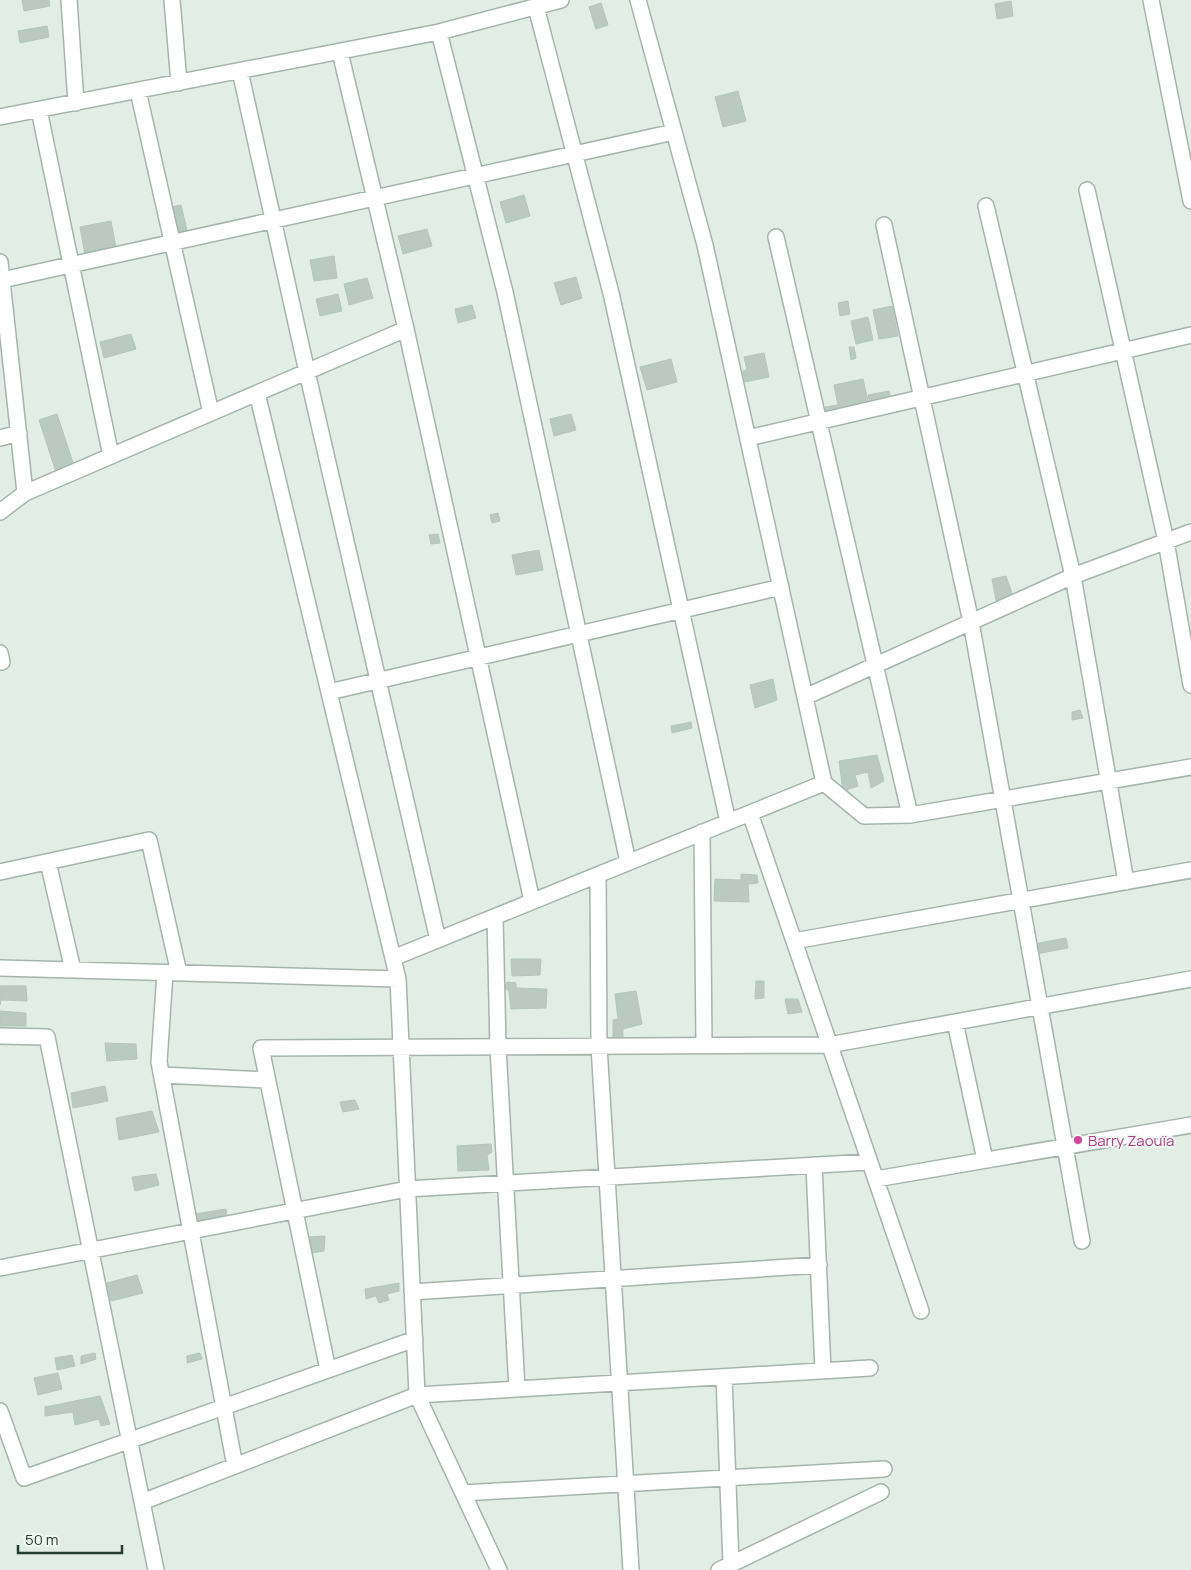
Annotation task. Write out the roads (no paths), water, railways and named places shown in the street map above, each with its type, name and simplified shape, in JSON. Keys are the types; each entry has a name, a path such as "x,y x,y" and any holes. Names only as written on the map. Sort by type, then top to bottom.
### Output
{"street":[{"path":"69,0 76,103"},
{"path":"172,0 179,83"},
{"path":"0,118 439,32 561,0"},
{"path":"638,0 705,244 824,783 864,816 910,815 1191,767"},
{"path":"1151,0 1185,136 1191,199"},
{"path":"536,6 611,293 728,822"},
{"path":"439,32 505,292 628,862"},
{"path":"340,52 406,329 532,902"},
{"path":"240,71 307,372 438,940"},
{"path":"138,91 211,413"},
{"path":"39,110 111,456"},
{"path":"2,280 674,132"},
{"path":"1087,190 1166,542 1191,685"},
{"path":"986,206 1073,576 1126,882"},
{"path":"884,225 971,622 1082,1241"},
{"path":"776,238 910,815"},
{"path":"0,262 4,330 19,433 25,493"},
{"path":"0,512 25,493 406,329"},
{"path":"748,438 1191,334"},
{"path":"257,393 398,979 417,1395 499,1570"},
{"path":"0,438 19,433"},
{"path":"805,697 1073,576 1191,532"},
{"path":"328,692 781,587"},
{"path":"0,653 2,662 0,662"},
{"path":"392,958 824,783"},
{"path":"750,813 921,1311"},
{"path":"702,832 704,1046"},
{"path":"0,872 149,840 172,973 159,1062 235,1466"},
{"path":"48,862 73,970"},
{"path":"794,941 1191,870"},
{"path":"598,875 599,1046 631,1570"},
{"path":"495,917 498,1047 517,1389"},
{"path":"0,968 398,979"},
{"path":"328,1370 261,1048 829,1045 1191,979"},
{"path":"955,1022 985,1160"},
{"path":"0,1036 47,1037 156,1570"},
{"path":"162,1075 267,1080"},
{"path":"876,1179 1191,1125"},
{"path":"0,1268 407,1189 870,1162"},
{"path":"814,1165 824,1371"},
{"path":"412,1292 818,1266"},
{"path":"0,1411 24,1478 414,1339"},
{"path":"142,1502 417,1395 870,1368"},
{"path":"724,1377 728,1478 725,1567 881,1492"},
{"path":"463,1493 884,1469"}],"place":[{"name":"Barry Zaouïa","path":"1078,1140"}]}
